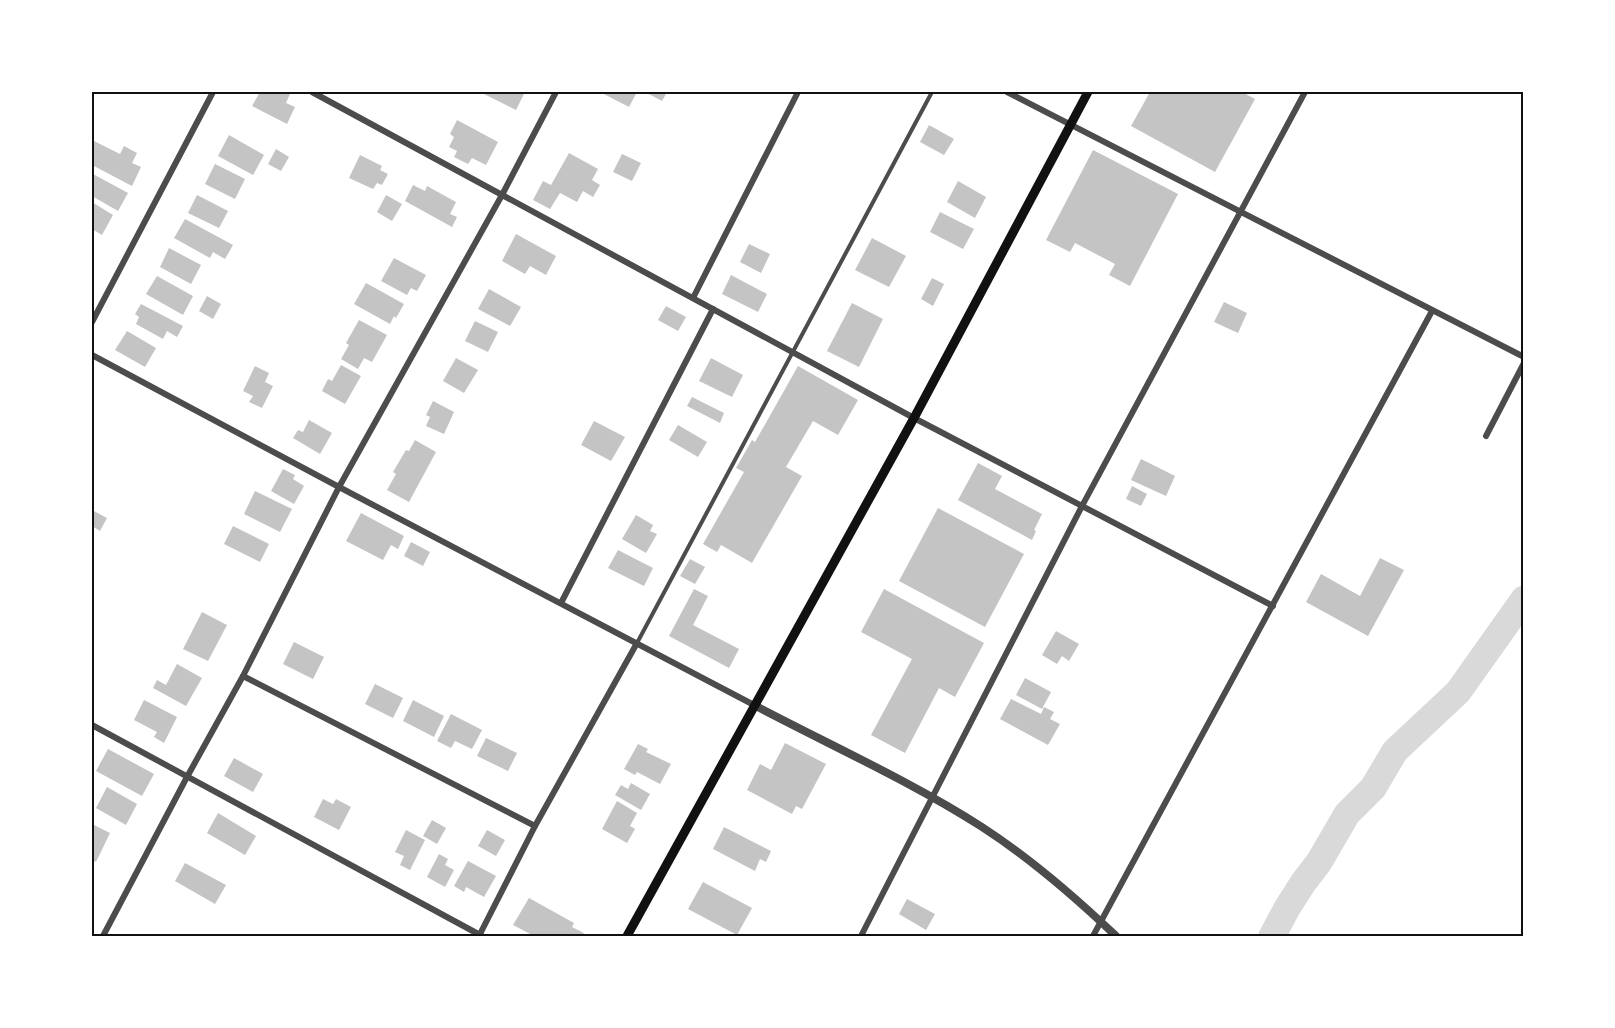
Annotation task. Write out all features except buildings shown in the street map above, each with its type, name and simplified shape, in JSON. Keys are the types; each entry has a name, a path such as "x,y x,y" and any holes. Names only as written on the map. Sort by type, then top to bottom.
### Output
{"main road":[{"path":"627,936 914,418 1088,92"}],"street":[{"path":"312,92 914,418 1273,606"},
{"path":"103,936 243,676 339,487 502,195 556,92"},
{"path":"693,298 798,92"},
{"path":"1007,92 1524,357"},
{"path":"861,936 1082,506 1305,92"},
{"path":"92,322 210,93"},
{"path":"92,302 100,306"},
{"path":"561,603 713,309"},
{"path":"1093,936 1432,311"},
{"path":"92,355 933,798 984,828 1030,862 1116,936"},
{"path":"1486,436 1524,363"},
{"path":"92,725 480,936 535,826 637,643"},
{"path":"243,676 535,826"}],"lane":[{"path":"637,643 932,92"}],"waterway":[{"path":"1272,936 1287,908 1319,862 1347,814 1373,788 1395,751 1458,692 1524,599"}]}
